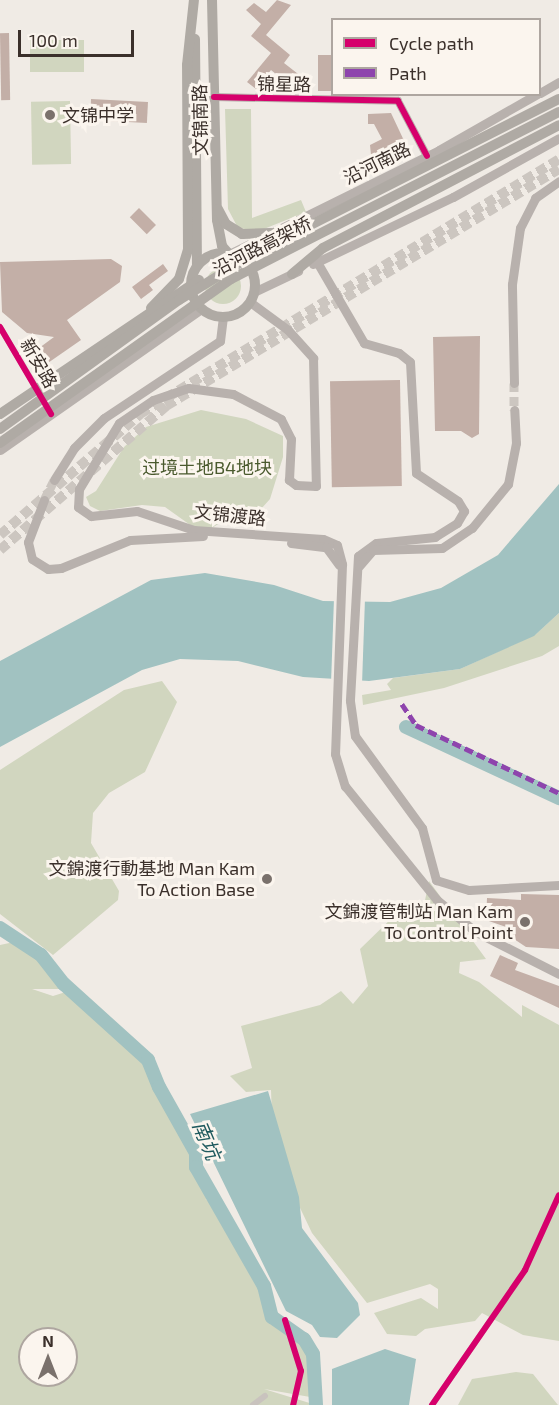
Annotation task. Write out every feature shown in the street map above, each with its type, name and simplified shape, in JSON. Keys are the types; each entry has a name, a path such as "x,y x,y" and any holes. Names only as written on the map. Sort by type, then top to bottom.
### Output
{"highway":[{"path":"146,312 172,288 187,260 187,97 194,0"},
{"name":"文锦南路","path":"194,0 197,266"},
{"name":"文锦南路","path":"212,0 216,203 221,241 229,254"},
{"name":"沿河路高架桥","path":"0,429 179,300 259,251 559,99"},
{"name":"沿河路高架桥","path":"0,443 231,279 559,112"},
{"path":"292,274 323,248 559,125"},
{"path":"216,203 233,230 251,236 271,233"},
{"path":"0,414 146,312 259,251"},
{"path":"214,254 229,254 248,265 252,297 236,315 223,317 201,309 190,286 197,266 214,254"}],"main road":[{"name":"沿河南路","path":"541,92 559,82"},
{"name":"沿河南路","path":"229,254 427,156 534,96"},
{"path":"252,297 292,274 559,138"},
{"path":"514,383 512,284 520,228 535,198 559,181"},
{"path":"317,262 364,343 399,353 410,362 416,473 458,501 464,511 457,524 435,537 365,548 357,560 350,701 356,736 422,828 436,880 469,890 559,885"},
{"path":"0,420 190,286"},
{"name":"文锦渡路","path":"252,297 288,330 313,358 316,486 296,485 289,480 291,439 281,419 233,394 188,388 153,400 119,423 78,489 76,502 91,516 137,511 194,530 328,540 341,551 341,583"},
{"path":"0,450 201,309"},
{"path":"54,480 75,448 104,418 220,341 223,317"},
{"path":"356,583 361,562 373,550 442,548 493,507 511,477 514,410"},
{"name":"文锦渡路","path":"45,500 28,542 32,559 48,569 61,568 130,540 190,536 322,546 337,559 341,583"},
{"path":"341,583 335,753 340,777 423,886 476,932 559,974"}],"street":[{"name":"锦星路","path":"214,97 398,100 427,156"},
{"name":"新安路","path":"0,327 51,414"},
{"path":"432,1405 525,1270 559,1195"},
{"path":"285,1320 301,1371 293,1405"},
{"path":"253,1405 265,1396"}],"green space":[{"path":"30,40 84,40 84,72 30,72"},
{"path":"70,101 71,164 32,165 31,102"},
{"path":"225,109 251,109 252,218 301,200 306,212 259,231 238,228 228,209"},
{"path":"223,268 236,273 241,286 236,299 223,304 210,299 205,286 210,273"},
{"name":"过境土地B4地块","path":"201,410 246,419 283,436 283,457 270,499 261,509 247,519 226,519 212,528 193,527 165,507 142,505 100,511 90,506 86,497 96,491 124,447 146,427"},
{"path":"559,613 559,646 542,656 444,688 363,705 362,695 391,690 387,684 393,678 460,669 536,634"},
{"path":"162,681 177,702 145,772 109,793 93,813 91,843 119,891 118,900 53,955 0,914 0,770 124,690"},
{"path":"429,881 486,959 460,962 459,973 479,982 522,1017 522,1005 559,1025 559,1341 523,1335 482,1313 475,1321 425,1329 416,1336 387,1334 374,1313 421,1298 438,1309 438,1289 430,1284 367,1303 312,1233 292,1191 272,1119 271,1090 246,1092 230,1076 252,1068 241,1026 320,1005 341,991 353,1004 368,986 360,949 397,913 414,918 423,910"},
{"path":"14,942 69,982 65,989 32,989 53,996 72,990 148,1060 216,1203 205,1199 217,1206 248,1252 272,1317 309,1348 316,1398 264,1389 316,1405 0,1405 0,945"},
{"path":"516,1372 533,1374 558,1405 458,1405 472,1379"}],"water":[{"path":"559,484 559,613 534,636 460,669 369,681 303,677 238,661 180,659 142,670 0,747 0,661 151,580 205,573 274,585 323,601 390,602 441,588 498,555"},
{"path":"268,1091 299,1197 302,1228 358,1303 360,1315 337,1338 320,1337 312,1325 286,1311 190,1114"},
{"path":"385,1349 416,1359 409,1405 332,1405 332,1369"}],"pier":[{"path":"334,598 365,599 362,683 331,682"}],"building":[{"path":"277,0 291,5 266,35 290,55 284,63 302,77 293,88 271,70 256,89 247,82 271,53 251,36 261,24 246,10 254,3 266,12"},
{"path":"0,33 9,33 10,100 1,100"},
{"path":"318,55 331,55 331,91 318,91"},
{"path":"91,99 148,102 147,123 90,120"},
{"path":"391,113 407,147 372,165 370,145 382,139 374,124 368,124 368,114"},
{"path":"139,208 156,225 147,234 130,217"},
{"path":"111,259 122,266 120,282 67,320 81,340 45,365 35,351 54,337 27,333 2,312 0,262"},
{"path":"163,264 168,271 149,285 153,290 141,299 132,287"},
{"path":"480,336 479,434 472,438 461,431 435,431 433,337"},
{"path":"400,380 402,486 332,487 330,381"},
{"name":"文錦渡管制站 Man Kam To Control Point","path":"521,894 559,895 559,949 526,947 508,935 509,928 486,920 487,898 521,900"},
{"path":"500,955 518,963 515,970 559,986 559,1008 490,976"}],"waterway":[{"path":"406,727 559,798"},
{"name":"南坑","path":"0,928 41,955 64,984 148,1060 159,1087 196,1153 196,1167 264,1286 272,1317 304,1339 313,1354 316,1405"}],"tunnel":[{"path":"0,535 140,414 559,159"},
{"path":"0,550 166,406 559,169"},
{"path":"514,383 514,410"},
{"path":"44,500 54,480"}],"marked path":[{"path":"402,704 416,725 559,793"}],"cycle path":[{"path":"214,97 398,101 427,156"},
{"path":"0,327 51,414"},
{"path":"432,1405 525,1270 559,1195"},
{"path":"285,1320 301,1371 293,1405"}],"place":[{"name":"文锦中学","path":"50,115"},
{"name":"文錦渡行動基地 Man Kam To Action Base","path":"267,879"},
{"name":"文錦渡管制站 Man Kam To Control Point","path":"525,922"}]}
